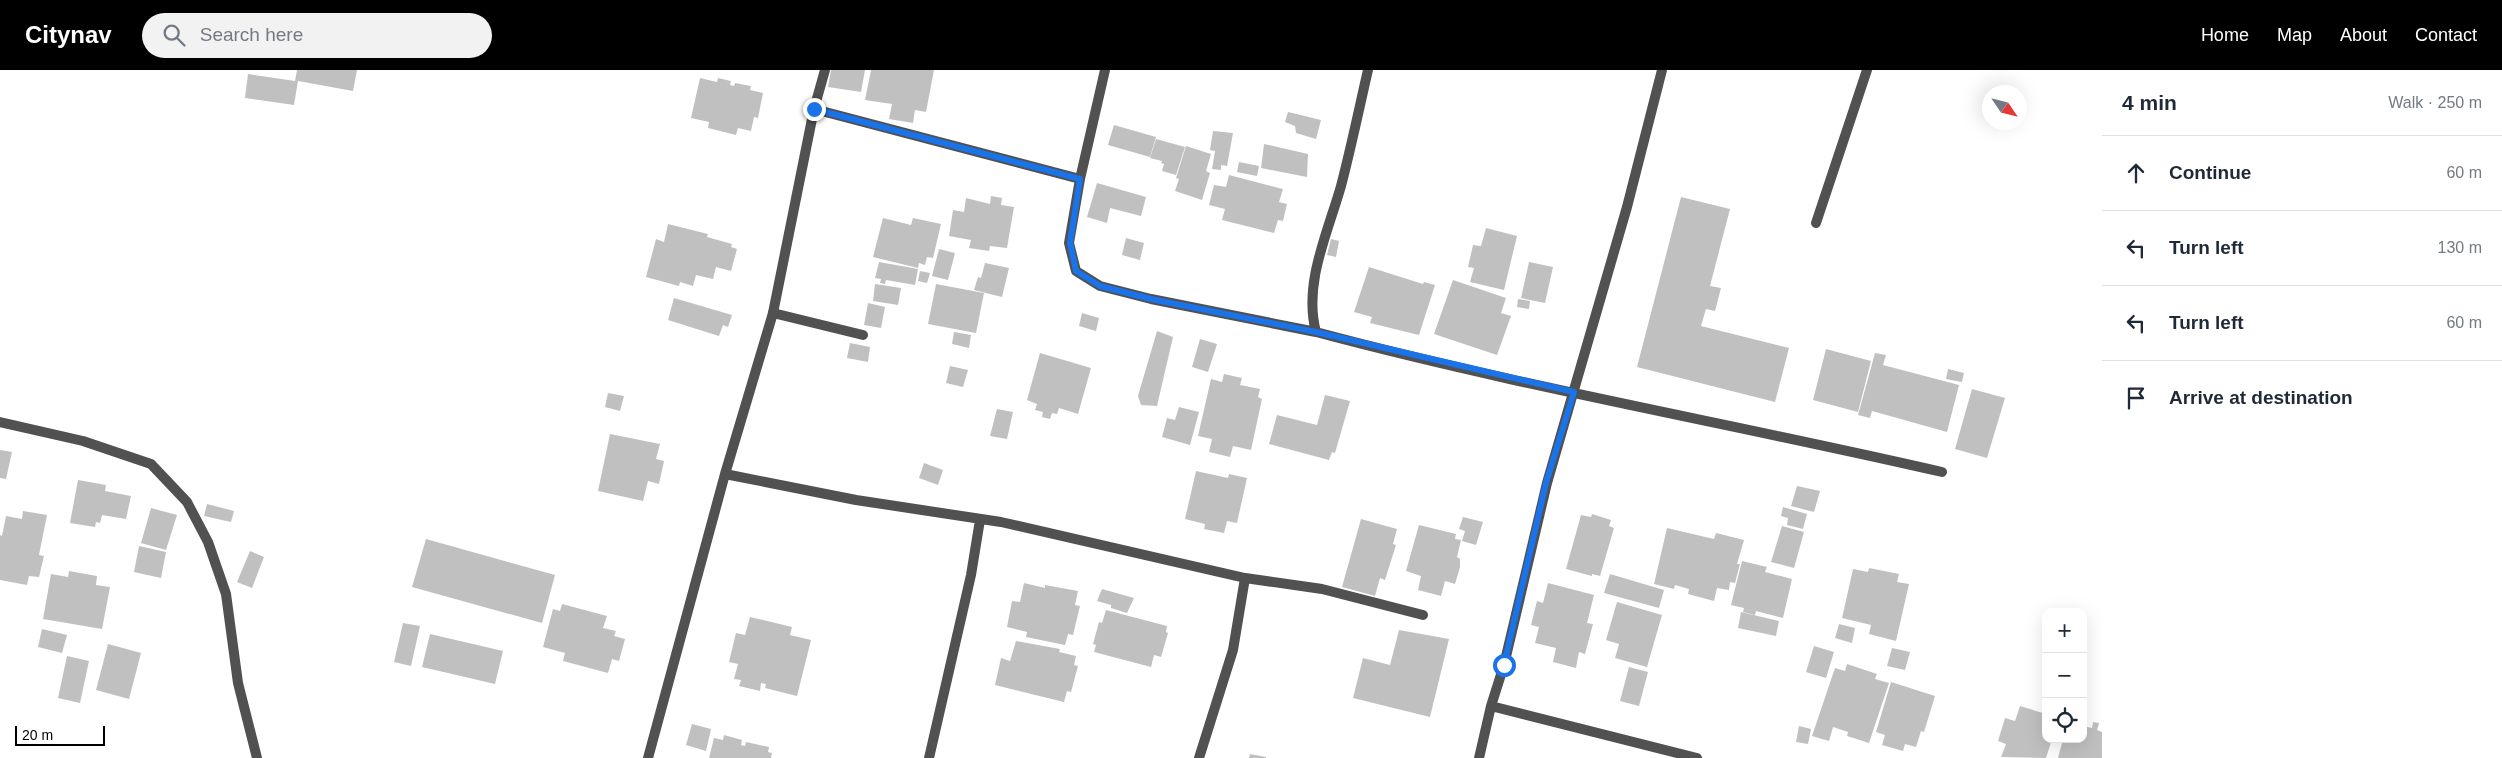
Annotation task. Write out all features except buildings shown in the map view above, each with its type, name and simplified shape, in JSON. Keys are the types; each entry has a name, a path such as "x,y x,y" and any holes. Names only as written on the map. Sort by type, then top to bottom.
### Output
{"street":[{"path":"648,758 725,474 773,313 814,109 825,70"},
{"path":"1104,70 1080,179 1070,243 1076,271 1100,286 1143,297 1316,332 1574,392 1792,437 1942,472"},
{"path":"1316,332 1311,314 1316,272 1341,184 1368,70"},
{"path":"1479,758 1491,706 1504,665 1546,483 1627,207 1662,70"},
{"path":"1816,223 1867,70"},
{"path":"814,109 1080,179"},
{"path":"773,313 863,335"},
{"path":"0,422 83,440 151,464 187,502 208,542 226,594 238,683 257,758"},
{"path":"725,474 818,494 1001,522 1245,578 1322,590 1423,615"},
{"path":"929,758 971,575 980,520"},
{"path":"1199,758 1233,650 1245,578"},
{"path":"1491,706 1697,758"}],"route":[{"path":"814,109 1080,179 1070,243 1076,271 1100,286 1151,299 1316,332 1574,392 1546,483 1504,665"}]}
